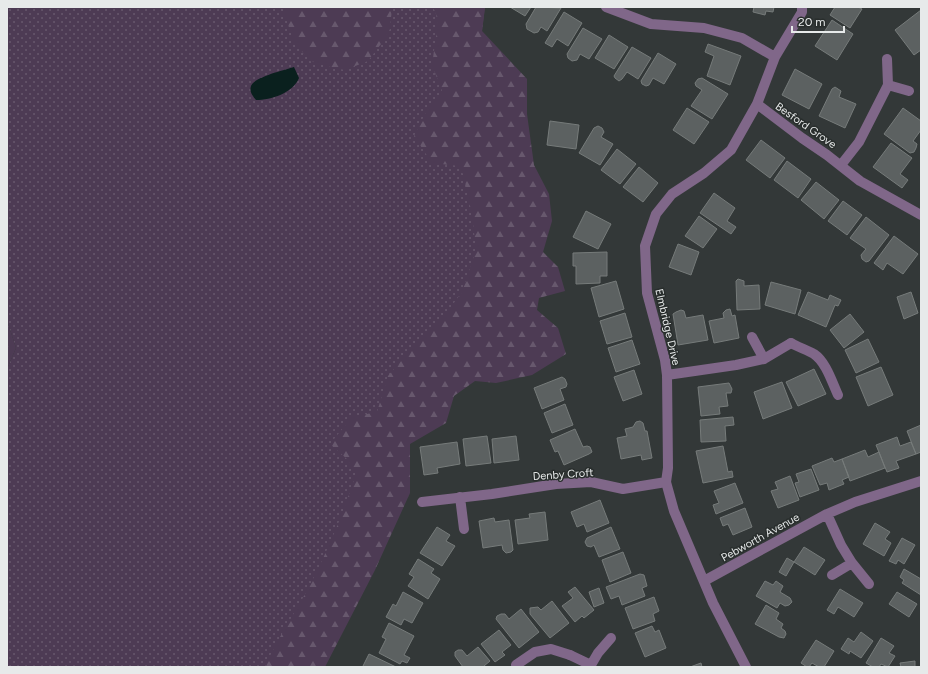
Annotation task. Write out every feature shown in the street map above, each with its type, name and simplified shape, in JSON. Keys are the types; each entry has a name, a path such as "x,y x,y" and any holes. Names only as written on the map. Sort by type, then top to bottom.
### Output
{"street":[{"path":"606,7 651,24 704,28 742,38 775,57"},
{"name":"Elmbridge Drive","path":"746,667 704,582 674,511 666,482 665,360 647,293 645,246 656,214 672,194 704,173 731,150 757,104 775,57 802,12 802,7"},
{"path":"841,165 859,142 888,85 886,59"},
{"path":"888,85 909,91"},
{"name":"Besford Grove","path":"757,104 841,165 860,181 921,215"},
{"path":"752,337 764,360"},
{"path":"666,375 736,366 764,360 791,343 815,355 821,362 838,395"},
{"name":"Pebworth Avenue","path":"704,582 827,514 855,502 921,481"},
{"name":"Denby Croft","path":"422,502 556,484 591,482 623,489 666,482"},
{"path":"460,497 464,528"},
{"path":"827,514 841,545 852,563 869,584"},
{"path":"832,575 852,563"},
{"path":"516,665 535,652 551,650 570,655 591,666 598,653 611,638"}],"green space":[{"path":"7,7 485,7 482,31 492,223 428,401 287,667 7,667 7,369 16,348 7,320"},
{"path":"282,7 392,7 390,29 384,40 368,61 345,70 334,68 310,61 294,42"},
{"path":"432,7 485,7 482,31 527,79 527,114 534,165 549,194 552,221 543,252 558,267 565,291 539,298 537,310 558,328 566,354 532,375 496,383 475,381 454,396 446,423 410,444 410,493 375,570 325,667 265,667 322,561 338,524 356,474 347,459 330,444 352,417 377,412 388,376 411,349 439,323 462,292 476,250 473,223 464,177 460,166 432,163 414,136 426,112 442,91 433,67 437,19"},
{"path":"7,320 16,348 7,369"}],"shaded area":[{"path":"294,67 299,78 292,88 275,97 256,100 251,90 253,83 264,77"}],"building":[{"path":"510,7 531,7 525,16"},
{"path":"536,7 561,8 547,31 541,27 538,32 534,33 527,29 526,24"},
{"path":"754,7 774,7 773,12 766,11 765,15 753,12"},
{"path":"835,7 858,7 862,9 850,28 830,15"},
{"path":"921,10 921,50 914,55 895,30"},
{"path":"564,12 582,23 568,46 557,39 552,47 545,43"},
{"path":"832,20 853,34 837,60 815,46"},
{"path":"583,28 602,39 589,59 580,54 577,60 572,61 568,58 567,54"},
{"path":"609,35 628,47 614,69 595,58"},
{"path":"708,44 741,56 730,85 707,76 714,56 705,52"},
{"path":"632,47 651,58 638,79 627,72 619,81 614,76"},
{"path":"658,53 676,64 664,84 653,78 649,85 646,86 642,84 641,81"},
{"path":"795,69 822,84 809,109 782,95"},
{"path":"702,78 728,94 712,119 691,106 702,90 696,86 695,83 698,79"},
{"path":"835,87 841,91 839,97 856,104 845,128 819,116 832,89"},
{"path":"687,108 709,122 694,144 673,130"},
{"path":"903,108 921,121 921,130 913,141 917,144 916,148 914,152 910,153 884,134"},
{"path":"550,121 579,125 576,149 547,145"},
{"path":"598,126 602,128 604,132 601,137 613,144 600,165 579,153 594,128"},
{"path":"761,140 785,158 770,178 746,160"},
{"path":"891,143 912,158 900,174 908,180 902,188 873,167"},
{"path":"617,149 636,164 620,184 601,170"},
{"path":"787,161 811,179 798,198 774,180"},
{"path":"639,167 658,183 643,202 623,187"},
{"path":"816,182 839,200 824,219 801,200"},
{"path":"714,193 735,208 727,221 736,227 731,234 700,213"},
{"path":"843,201 862,215 847,235 828,221"},
{"path":"586,211 611,224 598,249 573,237"},
{"path":"699,216 717,229 703,248 685,236"},
{"path":"866,217 889,235 869,261 866,262 862,259 861,255 866,249 850,238"},
{"path":"894,236 918,254 903,274 887,263 883,270 874,263"},
{"path":"678,244 699,252 691,275 669,267"},
{"path":"607,252 607,276 600,276 600,283 576,284 576,266 573,266 573,253"},
{"path":"738,279 744,281 744,286 759,285 760,309 737,310 736,281"},
{"path":"616,281 624,309 599,317 591,288"},
{"path":"771,282 801,290 795,314 765,305"},
{"path":"808,292 828,300 830,295 841,300 838,306 835,305 826,327 798,315"},
{"path":"911,292 918,313 904,319 897,297"},
{"path":"730,309 732,316 735,315 739,338 714,343 709,321 724,318 723,313"},
{"path":"681,310 684,311 686,318 703,315 708,340 678,345 673,314"},
{"path":"625,313 632,337 607,344 600,321"},
{"path":"850,314 864,332 844,348 830,330"},
{"path":"868,339 879,362 856,373 845,350"},
{"path":"632,340 640,364 616,372 608,348"},
{"path":"881,367 893,395 868,406 856,377"},
{"path":"814,369 826,394 798,406 786,382"},
{"path":"634,370 642,394 623,401 614,377"},
{"path":"562,377 565,379 567,384 566,387 560,389 564,400 542,409 534,388"},
{"path":"782,382 792,408 763,419 754,392"},
{"path":"729,383 732,389 731,393 726,393 728,406 719,407 720,414 701,416 698,387"},
{"path":"565,404 573,425 552,433 544,413"},
{"path":"733,417 734,425 725,426 726,441 701,442 700,420"},
{"path":"640,421 643,423 645,431 647,431 652,458 642,460 641,455 621,459 617,438 627,436 625,429 633,427 636,422"},
{"path":"921,425 921,452 916,454 907,431"},
{"path":"575,429 583,447 590,447 592,452 564,465 558,451 555,452 550,440"},
{"path":"487,436 491,463 466,466 463,439"},
{"path":"516,436 519,460 494,463 492,439"},
{"path":"897,437 900,446 911,442 916,454 896,461 899,468 887,472 876,445"},
{"path":"457,442 460,464 437,468 438,473 424,475 420,447"},
{"path":"723,446 728,472 732,471 733,477 703,483 696,451"},
{"path":"865,450 868,457 879,452 885,468 850,481 842,459"},
{"path":"832,458 834,462 842,459 849,477 842,480 844,484 829,490 827,483 820,485 812,466"},
{"path":"811,469 819,490 800,497 795,483 799,482 796,474"},
{"path":"790,476 799,500 778,508 771,491 778,489 775,482"},
{"path":"735,483 743,503 716,514 713,505 719,503 714,491"},
{"path":"600,500 609,523 587,532 584,524 577,527 571,512"},
{"path":"745,508 752,527 733,535 728,524 723,526 720,518"},
{"path":"545,512 548,540 518,544 515,520 530,518 529,514"},
{"path":"494,518 495,522 509,520 513,550 511,552 506,553 503,550 502,545 483,548 479,521"},
{"path":"875,523 890,532 885,539 891,543 884,556 863,544"},
{"path":"437,527 450,535 446,541 455,546 442,566 420,553"},
{"path":"611,527 620,549 599,557 594,545 591,547 587,546 585,542 587,538"},
{"path":"902,538 915,545 904,564 898,560 896,564 889,561"},
{"path":"804,547 825,560 815,575 794,562"},
{"path":"623,552 631,573 610,582 602,560"},
{"path":"787,558 794,562 786,576 779,572"},
{"path":"418,559 434,569 431,573 440,579 428,599 408,586 414,577 409,574"},
{"path":"904,569 921,579 921,595 902,583 904,580 900,577"},
{"path":"640,574 644,575 647,586 642,588 645,596 622,605 619,596 611,599 606,587"},
{"path":"765,581 773,585 776,581 783,586 780,592 790,598 792,602 785,606 780,603 777,608 756,596"},
{"path":"575,587 594,610 584,618 582,616 575,622 562,606 573,598 568,592"},
{"path":"599,588 604,603 594,607 589,592"},
{"path":"840,589 863,603 854,617 838,607 834,614 827,610"},
{"path":"403,592 423,603 412,623 404,619 401,625 386,617 393,604 396,606"},
{"path":"897,592 917,604 909,617 889,604"},
{"path":"654,597 659,611 653,614 655,621 633,629 625,608"},
{"path":"552,601 569,623 550,638 530,614 530,608 538,607 541,610"},
{"path":"766,605 779,613 776,619 783,624 781,628 786,634 784,638 779,637 755,624"},
{"path":"521,609 539,632 519,648 496,619 497,616 505,614 509,619"},
{"path":"389,623 414,636 404,655 410,658 407,663 402,661 400,664 379,653 386,639 382,637"},
{"path":"652,626 655,632 659,630 666,648 645,657 635,633"},
{"path":"499,630 511,645 502,652 505,655 495,662 481,644"},
{"path":"861,632 873,641 861,658 850,651 849,654 841,649 848,638 854,642"},
{"path":"881,638 894,646 889,653 895,656 888,667 881,664 879,667 873,667 866,663"},
{"path":"816,640 834,651 824,667 819,667 812,663 809,667 807,667 801,663"},
{"path":"478,647 490,661 484,666 485,667 463,667 455,656 455,652 462,650 467,656"},
{"path":"369,654 396,667 363,666"},
{"path":"915,661 915,667 901,667 900,663"},
{"path":"701,663 702,667 690,667"}]}
